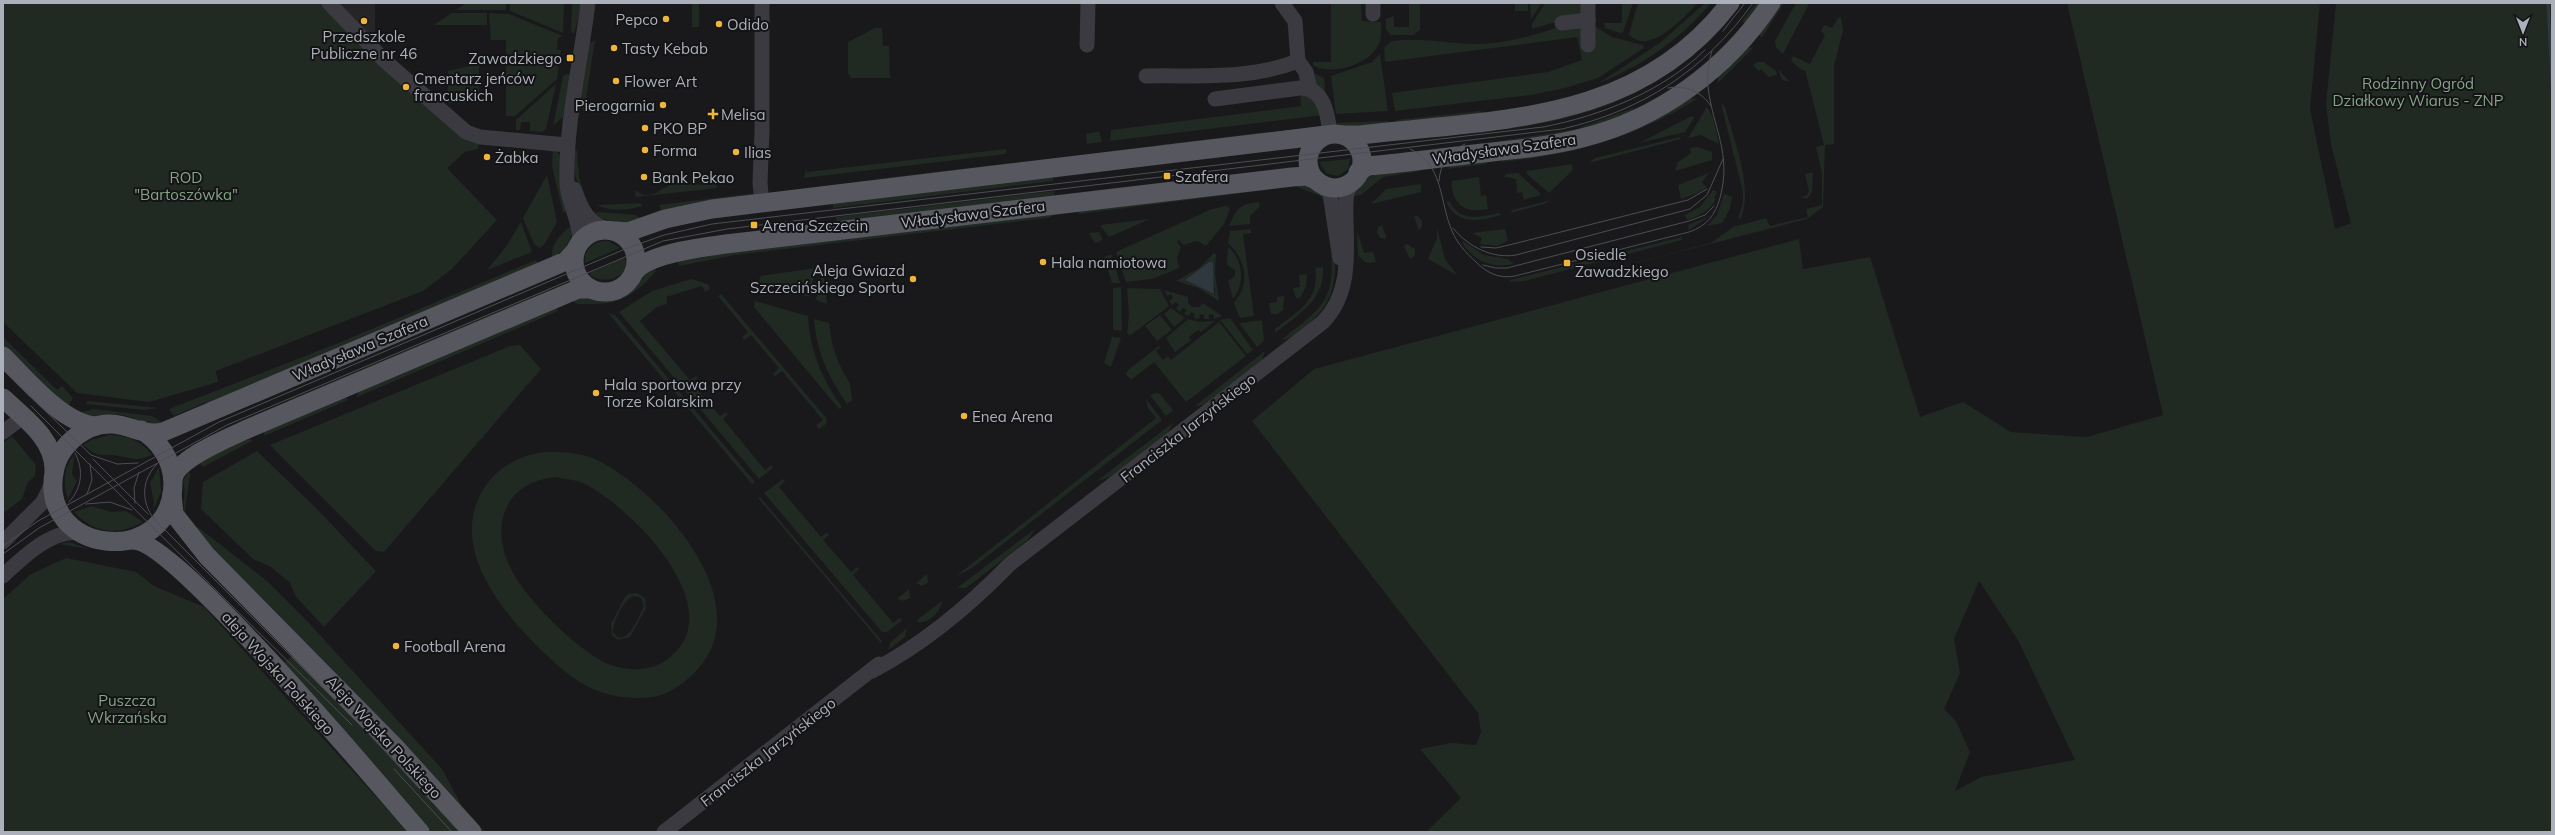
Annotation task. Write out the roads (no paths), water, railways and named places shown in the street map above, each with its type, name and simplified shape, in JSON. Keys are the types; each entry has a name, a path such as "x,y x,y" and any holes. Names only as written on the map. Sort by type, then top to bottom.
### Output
{"main road":[{"name":"Władysława Szafera","path":"613,230 628,232 690,213 762,203 1333,135 1361,135 1524,116 1595,100 1633,84 1673,59 1706,30 1730,3"},
{"name":"Władysława Szafera","path":"1356,176 1368,166 1559,143 1593,135 1629,122 1674,98 1708,74 1745,37 1770,3"},
{"path":"1333,135 1351,139 1358,148 1361,162 1356,176 1340,187 1319,182 1309,169 1308,156 1313,144 1333,135"},
{"name":"Władysława Szafera","path":"634,272 644,264 667,256 726,244 1296,177 1308,176 1319,182"},
{"path":"613,230 625,237 634,248 636,258 634,272 627,283 615,291 601,292 591,289 576,274 574,264 577,247 592,232 613,230"},
{"name":"Władysława Szafera","path":"146,434 163,432 566,261 577,247"},
{"name":"Władysława Szafera","path":"172,487 175,472 193,458 245,430 578,289 591,289"},
{"path":"3,356 63,412 81,424 96,426 119,424 146,434 166,457 172,487 167,509 159,522 148,532 131,540 104,542 80,533 69,524 59,509 54,495 53,456 48,444 3,398"},
{"path":"54,476 58,459 68,444 80,433 96,426"},
{"name":"aleja Wojska Polskiego","path":"172,487 173,512 195,541 294,643"},
{"name":"aleja Wojska Polskiego","path":"131,540 144,543 170,561 220,609 416,827"},
{"name":"Aleja Wojska Polskiego","path":"294,643 395,747 472,832"}],"street":[{"path":"329,3 385,61 466,132 480,137 568,145"},
{"path":"577,247 580,233 568,197 568,145 588,3"},
{"path":"762,3 762,131 760,183 762,203"},
{"path":"1087,45 1088,3"},
{"path":"1282,3 1295,21 1298,61 1306,72 1310,89"},
{"path":"1588,3 1588,45"},
{"path":"1562,22 1588,20"},
{"path":"1146,76 1245,74 1268,71 1298,61"},
{"path":"1215,99 1300,88 1310,89 1322,99 1333,135"},
{"path":"567,168 579,202 588,217 594,224 613,230"},
{"name":"Franciszka Jarzyńskiego","path":"664,832 872,671 893,650 980,581 1010,564 1314,330 1336,305 1342,291 1345,276 1346,195 1356,176"},
{"name":"Franciszka Jarzyńskiego","path":"1319,182 1330,194 1345,276"},
{"path":"3,432 23,417"},
{"path":"3,542 43,502 54,476"},
{"path":"3,576 28,554 57,536 66,533 80,533"}],"waterway":[{"path":"2548,3 2552,83"}],"tram line":[{"path":"1723,31 1745,3"},
{"path":"3,554 39,528 227,425 663,241 727,229 1562,129 1619,111 1645,99 1670,84 1693,68 1714,48 1734,27 1753,3"},
{"path":"3,546 38,521 219,422 625,249 664,235 712,224 1543,127 1586,116 1629,100 1670,78 1705,50"},
{"path":"1410,149 1421,156 1429,164 1435,174 1452,231 1459,244 1480,266 1499,276 1515,276 1689,232 1701,227 1713,215 1720,198 1723,182 1723,154 1710,102 1708,87 1708,69 1712,51"},
{"path":"1668,88 1680,87 1692,90 1702,96 1711,106"},
{"path":"1439,181 1441,169 1446,159 1454,150 1465,144"},
{"path":"1453,228 1466,241 1482,250 1499,255 1516,255 1690,209 1707,195 1723,159"},
{"path":"1481,247 1496,248 1688,200 1707,189"},
{"path":"1483,265 1496,268 1507,268 1689,221 1705,215 1714,206"},
{"path":"3,370 91,455 117,464 138,463"},
{"path":"31,406 85,460"},
{"path":"69,502 77,491 80,479 80,466 75,453"},
{"path":"81,456 352,725"},
{"path":"93,459 148,514"},
{"path":"87,494 92,480 90,464"},
{"path":"157,464 148,477 145,491 147,505 154,519 369,734 460,832"},
{"path":"135,503 134,488 139,472"},
{"path":"86,504 110,502 132,510"},
{"path":"394,769 452,832"}],"place":[{"name":"Pepco","path":"666,19"},
{"name":"Przedszkole Publiczne nr 46","path":"364,21"},
{"name":"Odido","path":"719,24"},
{"name":"Tasty Kebab","path":"614,48"},
{"name":"Zawadzkiego","path":"570,58"},
{"name":"Flower Art","path":"616,81"},
{"name":"Cmentarz jeńców francuskich","path":"406,87"},
{"name":"Pierogarnia","path":"663,105"},
{"name":"Melisa","path":"713,114"},
{"name":"PKO BP","path":"645,128"},
{"name":"Forma","path":"645,150"},
{"name":"Ilias","path":"736,152"},
{"name":"Żabka","path":"487,157"},
{"name":"Szafera","path":"1167,176"},
{"name":"Bank Pekao","path":"644,177"},
{"name":"Arena Szczecin","path":"754,225"},
{"name":"Hala namiotowa","path":"1043,262"},
{"name":"Osiedle Zawadzkiego","path":"1567,263"},
{"name":"Aleja Gwiazd Szczecińskiego Sportu","path":"913,279"},
{"name":"Hala sportowa przy Torze Kolarskim","path":"596,393"},
{"name":"Enea Arena","path":"964,416"},
{"name":"Football Arena","path":"396,646"}],"park label":[{"name":"Rodzinny Ogród Działkowy Wiarus - ZNP","path":"2418,92"},
{"name":"ROD \"Bartoszówka\"","path":"186,186"},
{"name":"Puszcza Wkrzańska","path":"127,708"}]}
